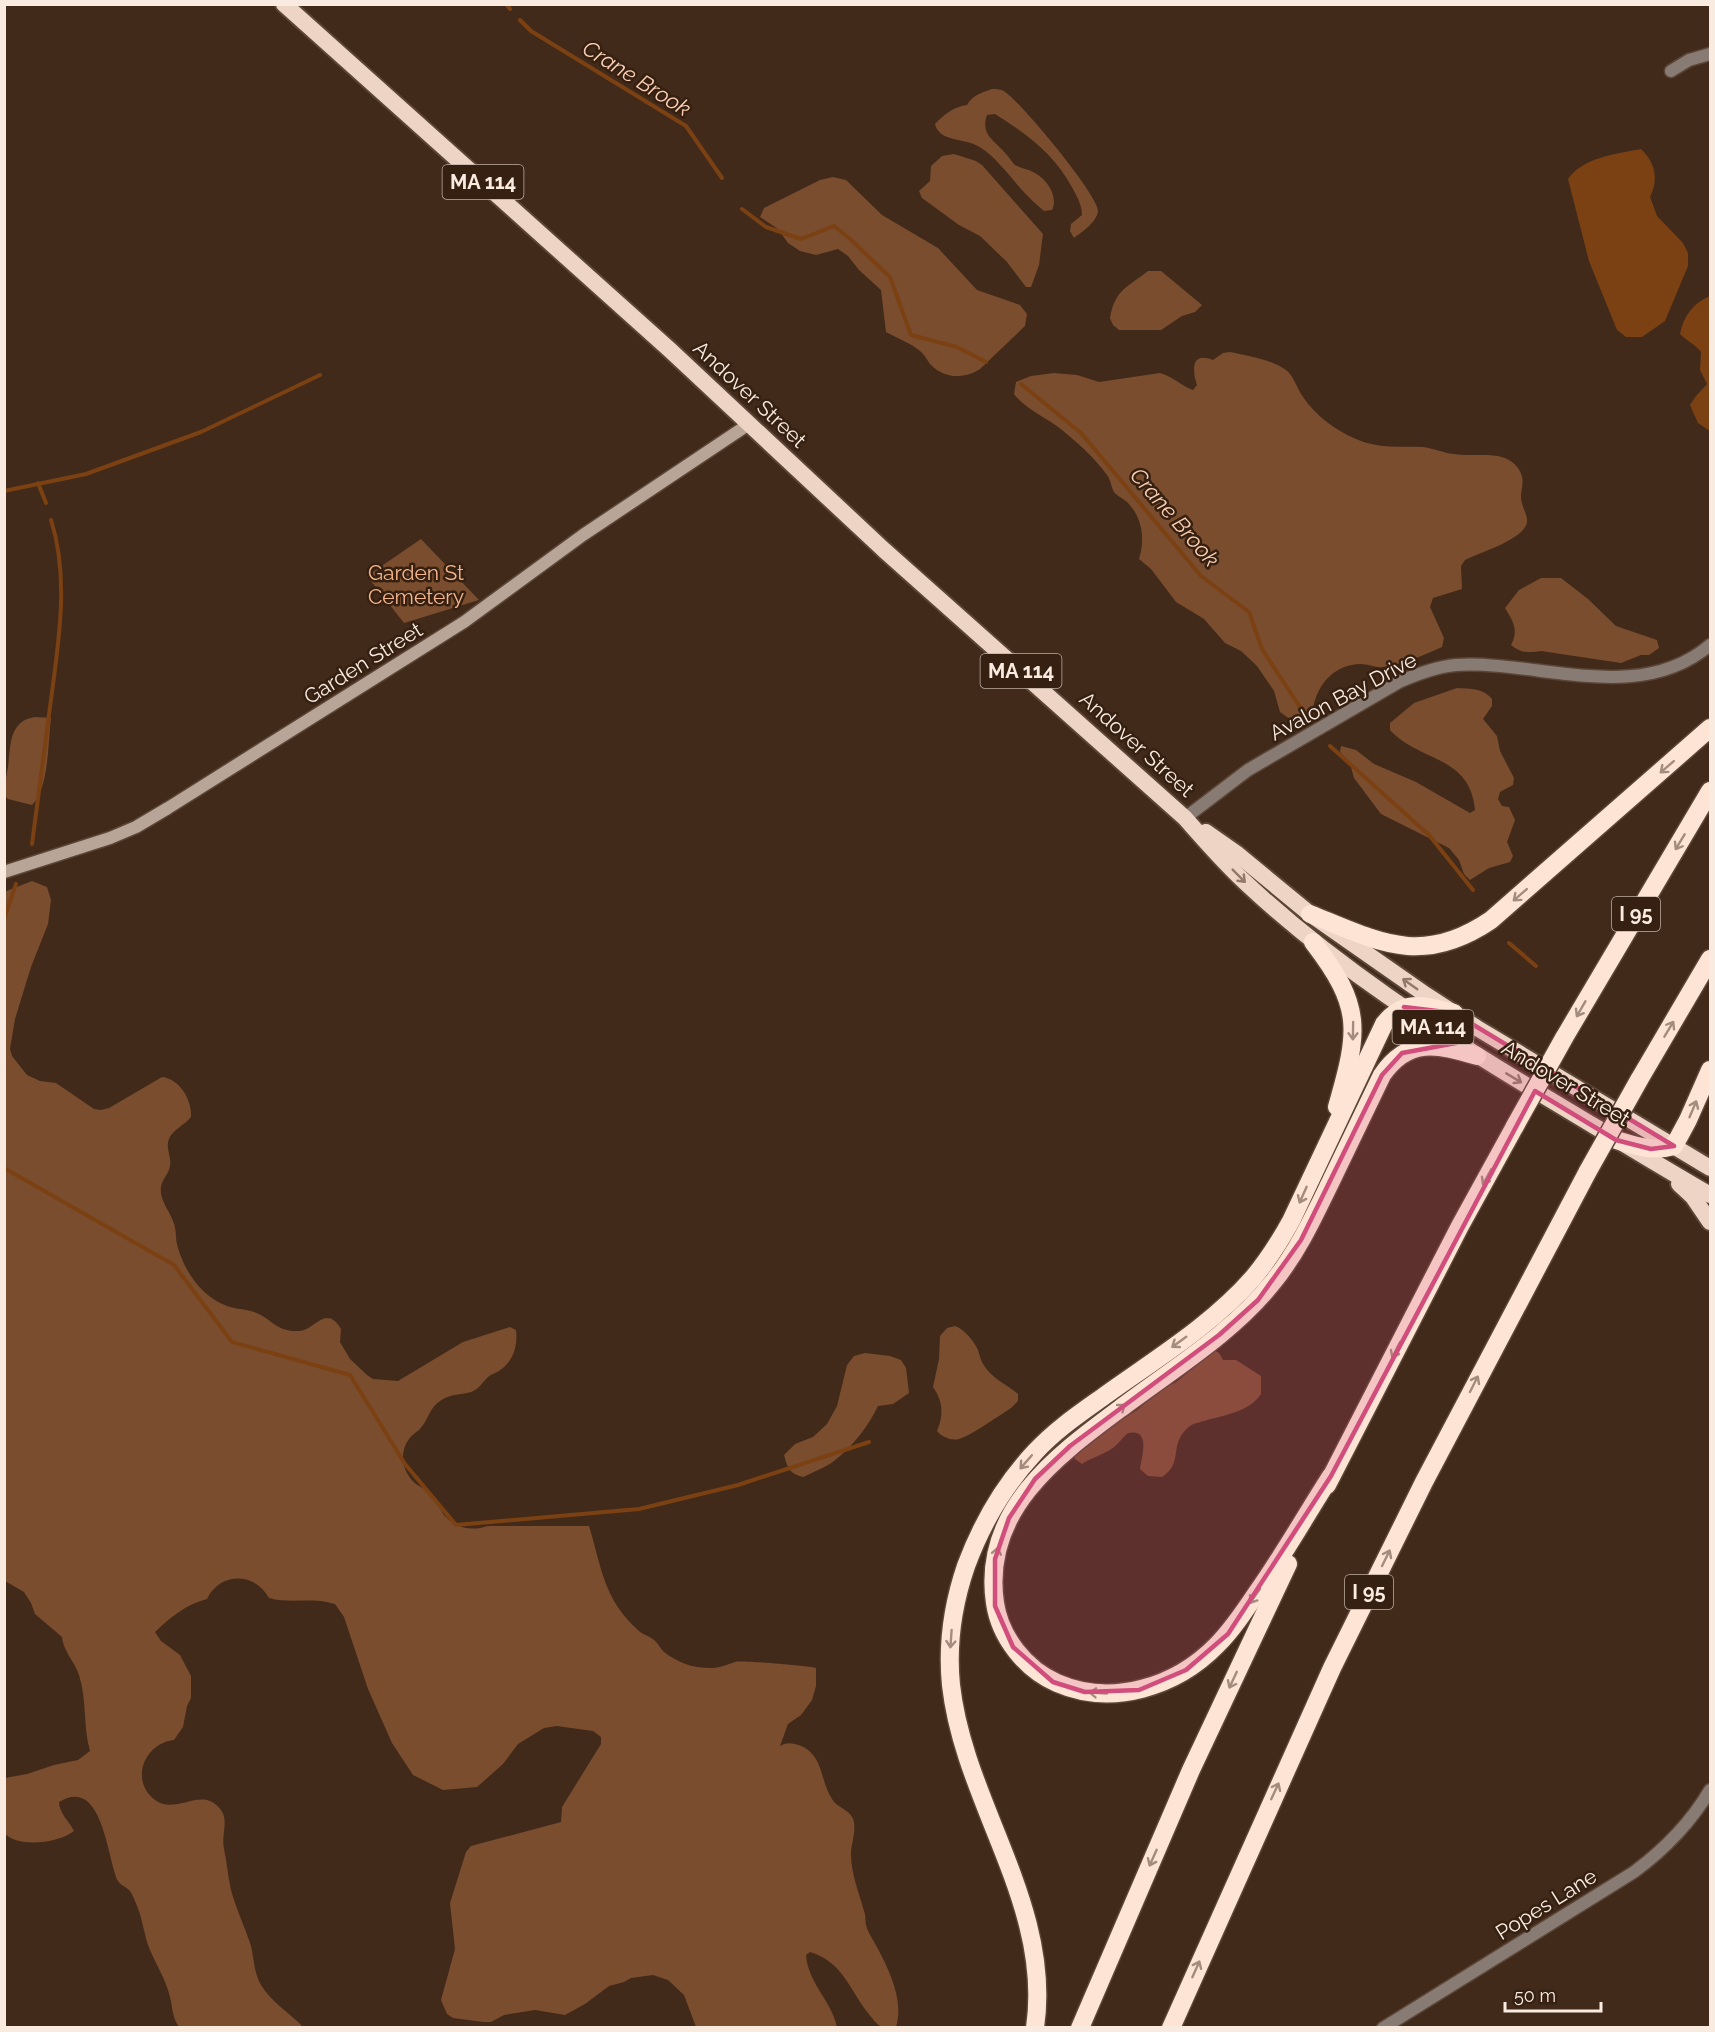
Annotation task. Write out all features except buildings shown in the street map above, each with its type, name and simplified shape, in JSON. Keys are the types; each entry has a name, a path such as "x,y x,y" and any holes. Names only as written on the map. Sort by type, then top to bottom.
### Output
{"highway":[{"name":"Andover Street","path":"284,4 749,424 884,550 1185,818 1245,883 1313,942 1477,1056 1710,1195"},
{"path":"1310,914 1387,944 1426,946 1444,944 1461,938 1491,920 1710,728"},
{"name":"I 95","path":"1080,2028 1191,1770 1331,1476 1454,1236 1564,1038 1710,792"},
{"name":"Andover Street","path":"1185,818 1236,853 1310,914 1454,1013 1710,1168"},
{"path":"1313,942 1347,993 1353,1023 1353,1040 1327,1142"},
{"name":"I 95","path":"1172,2026 1337,1658 1424,1482 1588,1171 1710,959"},
{"path":"1035,2028 1038,1996 1034,1943 1026,1915 965,1751 955,1714 950,1654 952,1625 964,1574 974,1546 998,1498 1036,1451 1082,1412 1201,1326 1253,1278 1291,1221 1327,1142 1390,1016 1404,1007 1418,1005 1454,1013"},
{"path":"1331,1476 1268,1577 1228,1634 1201,1659 1173,1678 1139,1690 1121,1693 1084,1692 1067,1687 1040,1673 1025,1661 1013,1647 1002,1626 995,1606 993,1583 995,1559 1009,1518 1035,1479 1070,1446 1238,1320 1274,1280 1289,1260 1310,1224 1382,1075 1390,1063 1402,1053 1418,1047 1435,1045 1477,1056"},
{"path":"1616,1140 1651,1149 1674,1146 1689,1120 1710,1070"},
{"path":"1653,1162 1693,1197 1710,1222"}],"main road":[{"name":"Garden Street","path":"4,872 110,838 136,827 168,808 464,622 583,536 749,424"}],"street":[{"path":"1671,71 1689,60 1710,54"},
{"name":"Avalon Bay Drive","path":"1185,818 1248,770 1399,682 1420,673 1455,665 1482,665 1592,676 1638,676 1682,664 1710,645"},
{"name":"Popes Lane","path":"1383,2028 1634,1872 1677,1836 1710,1790"}],"highlighted area":[{"path":"1404,1007 1454,1013 1674,1146 1651,1149 1616,1140 1535,1091 1331,1476 1228,1634 1186,1670 1139,1690 1085,1692 1053,1682 1013,1647 995,1606 995,1559 1009,1518 1035,1479 1070,1446 1219,1335 1258,1300 1301,1240 1382,1075 1402,1053 1456,1043"}],"green space":[{"path":"992,89 1005,92 1014,99 1073,169 1095,202 1098,211 1095,219 1074,238 1070,231 1071,224 1082,215 1078,198 1058,166 1018,129 995,114 987,115 985,128 990,137 1015,165 1033,172 1047,183 1054,199 1052,210 1044,211 984,150 972,143 947,137 937,130 935,124 945,114 967,105 981,93"},
{"path":"954,154 982,165 1043,234 1039,265 1031,287 1026,287 1007,262 980,236 959,225 922,198 919,191 930,181 931,166 942,156"},
{"path":"833,177 846,180 882,215 938,248 977,290 1020,305 1027,314 1025,326 980,369 962,376 942,373 930,364 916,348 886,332 881,290 859,270 848,256 838,249 816,255 800,251 788,243 778,229 760,217 764,208 820,180"},
{"path":"1148,271 1161,271 1202,305 1195,312 1182,316 1161,330 1119,330 1110,318 1115,301 1123,290"},
{"path":"1230,352 1266,361 1286,370 1303,397 1320,416 1333,427 1356,439 1381,446 1423,447 1454,454 1505,458 1518,468 1523,482 1521,499 1527,518 1525,527 1512,539 1465,560 1461,566 1462,589 1433,598 1430,607 1444,638 1442,647 1413,659 1384,667 1361,664 1335,672 1323,684 1313,709 1294,722 1280,712 1274,691 1257,666 1241,651 1225,643 1204,619 1176,602 1151,569 1139,559 1142,537 1137,516 1128,503 1114,492 1108,477 1097,463 1068,435 1024,404 1014,394 1016,382 1031,376 1054,373 1077,375 1099,382 1160,373 1193,390 1197,385 1194,368 1197,360 1206,358 1213,360 1223,353"},
{"name":"Garden St Cemetery","path":"421,539 479,600 404,623 367,576"},
{"path":"1541,578 1561,578 1588,599 1616,626 1657,640 1659,648 1649,655 1641,655 1621,663 1541,651 1525,652 1514,648 1511,645 1515,630 1505,608 1519,590"},
{"path":"1457,688 1481,691 1492,699 1492,706 1483,719 1497,736 1500,751 1514,778 1513,785 1500,792 1498,799 1502,806 1509,807 1515,820 1507,842 1513,856 1510,862 1489,868 1470,880 1449,848 1381,814 1354,778 1350,763 1340,752 1341,746 1356,750 1374,764 1416,782 1470,813 1475,810 1471,792 1464,779 1454,769 1402,741 1390,730 1390,723 1414,703"},
{"path":"51,718 45,777 38,798 32,805 8,799 5,796 5,789 12,736 15,729 26,719"},
{"path":"32,881 47,887 51,900 48,924 31,967 15,1019 10,1049 12,1056 27,1075 40,1081 56,1083 94,1109 109,1108 162,1077 174,1082 184,1091 191,1110 191,1117 169,1139 170,1166 161,1191 174,1224 181,1257 190,1275 202,1290 218,1302 254,1312 279,1327 291,1331 304,1330 320,1320 330,1318 341,1329 340,1342 350,1359 373,1379 398,1381 463,1342 510,1327 516,1330 514,1353 508,1363 489,1376 474,1391 440,1401 433,1407 422,1426 409,1439 403,1457 405,1469 412,1480 433,1496 450,1521 466,1528 589,1526 605,1582 618,1607 642,1634 652,1639 663,1651 680,1662 707,1668 740,1662 816,1668 816,1686 812,1700 801,1715 788,1724 780,1746 793,1744 801,1746 814,1756 832,1799 850,1814 854,1821 851,1861 854,1876 867,1928 887,1967 897,1997 896,2027 878,2025 838,1969 830,1962 810,1952 806,1955 811,1974 830,2008 837,2027 696,2027 684,1995 668,1980 653,1975 631,1978 609,1986 585,2004 565,2015 535,2010 504,2015 491,2022 484,2022 453,2018 447,2014 441,2000 455,1949 450,1903 466,1852 471,1846 561,1822 562,1807 601,1744 601,1737 593,1731 557,1726 544,1728 518,1744 503,1764 477,1787 443,1790 413,1775 392,1743 368,1689 344,1617 335,1604 269,1598 263,1589 247,1580 229,1580 220,1584 207,1599 179,1612 155,1632 161,1641 180,1655 191,1676 191,1698 183,1727 174,1740 155,1748 148,1755 142,1773 143,1783 147,1792 163,1804 172,1805 206,1800 214,1803 221,1810 225,1823 223,1844 231,1890 251,1946 259,1980 270,1997 303,2027 179,2027 166,1985 148,1945 135,1902 130,1891 118,1881 101,1823 94,1809 85,1800 74,1797 59,1802 62,1813 74,1831 67,1835 49,1841 29,1842 11,1838 5,1834 5,1778 78,1760 90,1751 81,1684 62,1637 35,1614 24,1592 5,1581 4,892"},
{"path":"955,1326 971,1339 988,1371 1018,1394 1018,1401 1011,1408 970,1434 953,1439 937,1431 941,1419 941,1408 933,1387 939,1359 940,1336 947,1328"},
{"path":"1214,1350 1223,1360 1236,1360 1261,1376 1261,1394 1251,1405 1190,1426 1179,1439 1173,1465 1162,1477 1148,1476 1140,1469 1143,1444 1140,1435 1135,1433 1128,1433 1110,1450 1082,1464 1075,1459 1074,1456 1096,1434 1136,1411 1165,1386 1175,1383 1197,1365 1197,1360"},
{"path":"865,1353 890,1356 901,1360 906,1368 909,1393 893,1404 878,1406 859,1436 841,1455 823,1468 803,1477 795,1474 788,1467 784,1455 795,1444 813,1437 827,1424 837,1406 847,1365 854,1356"}],"shaded area":[{"path":"1641,149 1650,159 1654,171 1654,184 1650,197 1657,216 1683,243 1688,253 1688,266 1665,321 1642,337 1626,337 1617,330 1589,261 1568,179 1591,161"},
{"path":"1710,296 1710,431 1698,423 1690,405 1707,384 1700,370 1701,352 1680,334 1690,311"}],"waterway":[{"name":"Crane Brook","path":"506,4 510,9"},
{"name":"Crane Brook","path":"520,20 531,31 686,126 722,178"},
{"name":"Crane Brook","path":"742,209 766,227 801,239 834,226 890,277 911,335 957,347 986,362"},
{"path":"4,491 86,474 201,432 320,375"},
{"name":"Crane Brook","path":"1021,384 1081,433 1201,576 1249,612 1262,649 1305,715"},
{"path":"38,483 46,503"},
{"path":"32,844 61,613 60,566 51,520"},
{"name":"Crane Brook","path":"1330,746 1429,835 1473,890"},
{"path":"4,919 16,884"},
{"name":"Crane Brook","path":"1509,943 1536,966"},
{"path":"4,1168 174,1265 232,1342 350,1375 405,1464 456,1525 639,1509 738,1485 869,1442"}]}
